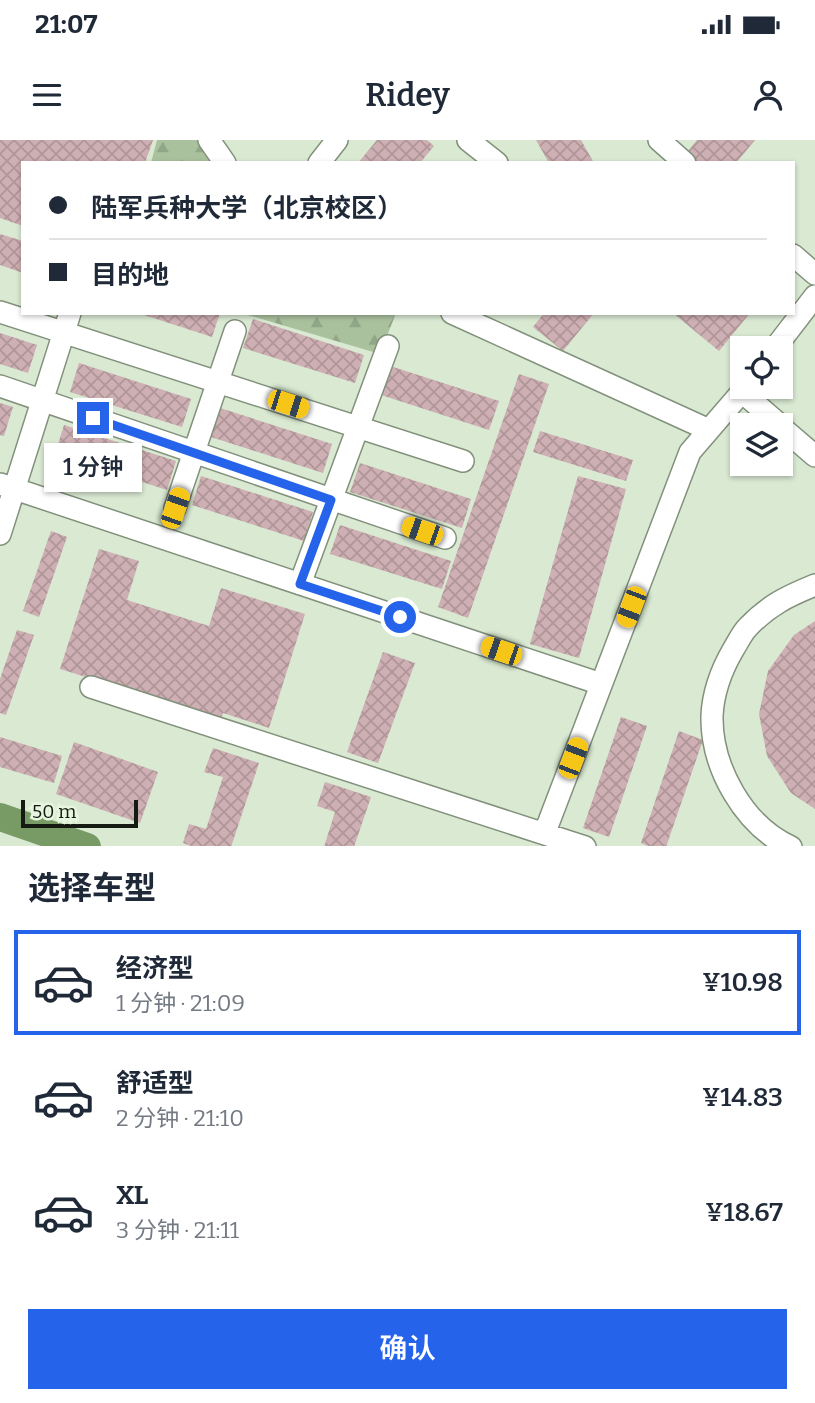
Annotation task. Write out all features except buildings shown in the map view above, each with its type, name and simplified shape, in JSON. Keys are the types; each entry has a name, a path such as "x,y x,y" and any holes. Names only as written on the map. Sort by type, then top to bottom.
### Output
{"lane":[{"path":"209,140 224,161"},
{"path":"321,161 337,140"},
{"path":"468,140 494,161"},
{"path":"795,257 815,274"},
{"path":"784,336 815,296"},
{"path":"0,312 67,323 218,382 463,461"},
{"path":"456,315 709,429"},
{"path":"0,534 7,486 42,401 67,323"},
{"path":"175,508 235,331"},
{"path":"300,584 388,346"},
{"path":"0,386 444,538"},
{"path":"545,832 690,452 736,399"},
{"path":"753,399 767,413"},
{"path":"793,437 815,456"},
{"path":"7,486 601,684"},
{"path":"791,846 776,840 741,807 719,764 712,716 723,668 746,629 781,598 815,584"},
{"path":"91,687 585,846"}],"green space":[{"path":"157,140 198,140 214,161 152,161"},
{"path":"248,315 395,315 380,354"}],"waterway":[{"path":"0,817 84,846"}],"route":[{"path":"93,418 331,500 300,584 400,617"}]}
